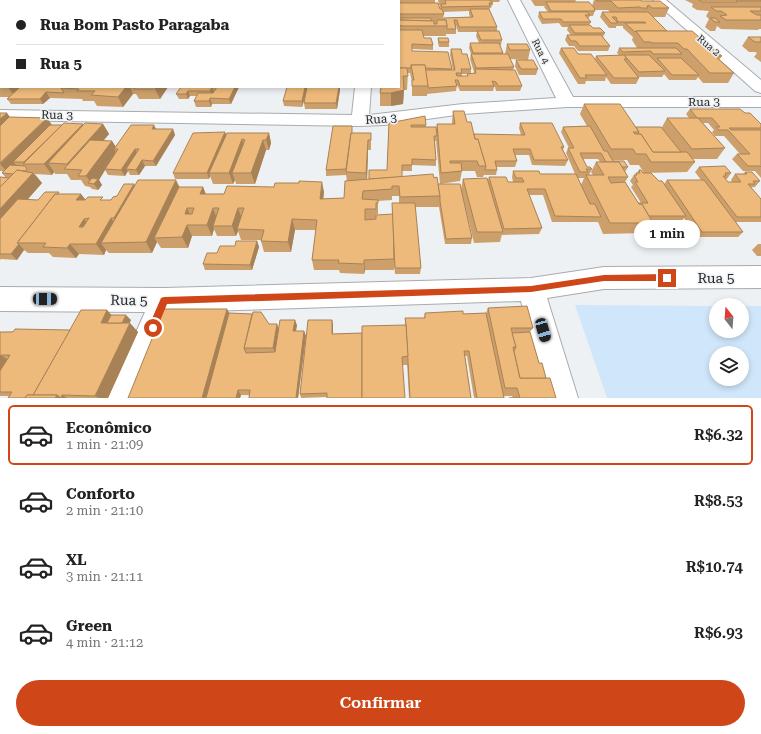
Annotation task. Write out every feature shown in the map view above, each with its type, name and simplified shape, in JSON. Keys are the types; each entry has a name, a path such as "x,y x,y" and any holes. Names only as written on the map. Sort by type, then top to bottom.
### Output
{"street":[{"name":"Rua 4","path":"514,0 567,102"},
{"name":"Rua 2","path":"659,0 761,88"},
{"path":"360,120 362,88"},
{"name":"Rua 3","path":"0,115 384,120 463,109 567,102 761,102"},
{"name":"Rua 5","path":"0,299 164,300 531,289 604,278 761,277"},
{"path":"531,289 562,398"},
{"path":"123,398 164,300"}],"shaded area":[{"path":"575,305 709,306 709,338 749,338 749,306 761,306 761,398 607,398"}],"building":[{"path":"445,0 490,0 492,3 489,3 490,6 442,7 441,4 446,4"},
{"path":"596,0 660,1 669,8 652,8 649,5 647,6 648,8 618,8 611,1"},
{"path":"699,0 761,0 761,1 702,2"},
{"path":"546,2 589,2 595,11 551,11"},
{"path":"400,3 438,3 444,14 400,14"},
{"path":"711,7 761,7 761,11 750,11 757,15 761,15 761,20 726,20 720,16 727,15 721,11 716,11"},
{"path":"470,9 489,9 497,27 459,27 457,20 454,20 456,29 447,29 446,20 444,20 444,18 473,17"},
{"path":"539,12 587,12 590,15 585,15 591,22 563,22 561,19 543,19"},
{"path":"602,12 648,12 667,31 635,32 625,23 646,23 618,22 616,17 612,17 618,23 611,23"},
{"path":"400,18 431,18 431,21 400,20"},
{"path":"710,18 715,18 720,22 715,22"},
{"path":"400,20 434,21 434,24 437,24 437,20 446,20 447,26 400,25"},
{"path":"569,25 590,25 593,28 600,28 605,33 575,33"},
{"path":"400,30 422,30 424,38 431,38 433,45 412,44 412,51 448,52 452,69 425,68 425,65 411,65 411,68 400,68"},
{"path":"477,31 499,31 502,40 481,40"},
{"path":"636,31 692,31 722,56 715,56 734,73 710,73 687,49 684,49 678,43 644,42"},
{"path":"567,35 601,35 610,46 580,46 576,41 571,41"},
{"path":"748,37 761,37 761,42 755,42"},
{"path":"438,38 448,38 449,42 439,42"},
{"path":"470,43 499,43 503,53 473,53"},
{"path":"507,44 527,44 530,50 510,50"},
{"path":"561,48 574,48 578,54 591,54 607,75 585,75 587,78 580,78"},
{"path":"619,48 676,48 682,54 653,54 651,51 623,52"},
{"path":"451,49 461,49 462,54 467,54 471,69 461,69 462,73 456,73 457,76 468,76 467,74 476,73 475,69 515,70 522,86 498,86 496,82 492,81 494,86 460,86 458,80 455,80 457,86 428,88 425,70 455,70"},
{"path":"471,54 508,54 514,67 476,68"},
{"path":"624,55 649,55 665,71 639,72"},
{"path":"624,55 627,59 624,59 639,78 614,78 596,56"},
{"path":"657,58 681,58 699,75 672,75"},
{"path":"516,60 533,60 538,69 521,69"},
{"path":"411,65 425,65 428,86 412,86 412,80 414,80"},
{"path":"400,68 407,68 408,76 403,76 404,90 391,93 380,93 381,88 400,88"},
{"path":"19,88 61,88 64,93 46,92 40,99 7,99"},
{"path":"61,88 125,88 118,97 91,95 95,91 77,91 79,89"},
{"path":"134,88 156,88 155,89"},
{"path":"180,88 212,88 210,91 188,91 186,94 176,94"},
{"path":"216,88 234,88 229,99 210,98 209,101 194,101 198,93 213,93"},
{"path":"287,88 305,88 302,101 283,101"},
{"path":"307,88 339,88 336,103 304,103"},
{"path":"584,104 620,104 639,132 633,132 635,134 641,134 653,152 687,152 695,162 651,162 646,154 636,154 633,149 611,149"},
{"path":"690,109 740,109 745,113 750,113 761,124 761,128 729,128 731,130 761,130 761,167 748,166 737,154 750,154 728,130 719,130 716,127 720,127 712,118 697,118"},
{"path":"453,111 464,111 467,122 471,122 475,139 478,139 486,166 479,166 477,161 450,161 450,163 461,163 462,171 441,173 437,124 455,124"},
{"path":"0,113 7,113 0,119"},
{"path":"425,116 426,125 411,125 411,127 436,127 437,136 434,136 436,160 412,159 412,165 402,165 402,177 369,179 369,170 387,170 389,123"},
{"path":"9,117 47,118 0,163 0,126"},
{"path":"667,118 698,118 725,148 692,149"},
{"path":"64,123 83,124 44,164 23,164"},
{"path":"85,123 103,124 67,164 48,163"},
{"path":"520,123 552,123 564,147 561,147 568,160 534,160 530,149 513,149 517,161 495,161 497,170 485,170 486,166 478,139 475,139 474,134 525,135"},
{"path":"50,125 62,125 24,162 13,162"},
{"path":"131,125 154,125 152,129 173,129 153,161 142,160 136,170 126,169 139,149 135,149 121,170 105,169 118,149 114,149"},
{"path":"333,126 352,126 346,169 326,170"},
{"path":"590,126 604,151 607,151 613,161 624,161 628,167 622,167 619,162 606,162 601,153 580,153 587,167 592,169 586,169 588,172 580,172 568,148 574,148 563,127"},
{"path":"636,127 661,127 681,152 653,152 641,134 638,134 639,132"},
{"path":"225,132 207,173 173,173 193,133"},
{"path":"227,133 269,133 266,140 263,140 251,173 232,173 245,140 242,139 229,173 209,173"},
{"path":"351,133 371,133 371,140 368,140 366,173 346,172"},
{"path":"90,140 112,141 86,176 78,176 82,170 64,169"},
{"path":"596,162 619,162 628,177 608,177 611,183 625,182 639,204 642,204 653,223 610,223 586,175 604,175"},
{"path":"10,165 25,166 27,169 25,171 17,170 13,174 2,173"},
{"path":"725,166 731,173 725,173 726,176 723,176 728,182 741,182 735,174 747,174 745,172 752,172 760,181 753,181 755,184 748,184 761,199 761,217 737,217 699,167"},
{"path":"17,170 33,173 0,209 0,187"},
{"path":"639,170 643,173 651,173 659,181 662,181 686,216 649,216 642,204 638,203 648,203 635,182 638,182 634,175 637,175 636,173 640,173"},
{"path":"513,171 539,171 540,174 576,174 590,204 595,204 601,217 555,216 545,189 527,189 542,228 504,229 489,177 506,177 508,182 524,182 522,178 516,178"},
{"path":"433,174 434,178 437,177 440,196 400,197 399,186 392,186 392,189 363,191 362,199 378,200 378,203 376,203 376,209 365,209 365,220 376,219 376,215 393,214 394,259 364,260 364,264 338,263 339,260 312,260 317,220 292,219 288,242 261,241 264,230 237,229 244,208 238,208 232,226 213,226 219,208 213,208 207,225 187,225 182,237 154,238 179,187 203,187 200,194 224,194 227,186 274,187 275,183 299,183 299,181 322,182 320,199 344,198 345,181","holes":["187,208 194,208 192,214 185,214"]},
{"path":"0,177 9,178 0,187"},
{"path":"92,178 98,179 94,184 88,183"},
{"path":"487,178 503,232 477,232 463,179"},
{"path":"138,180 176,180 146,242 101,243"},
{"path":"667,180 704,180 743,232 702,232"},
{"path":"124,184 134,184 114,218 111,218 96,244 70,244 67,248 43,247 46,243 17,243 55,194 81,194 76,200 85,200 88,197 103,197 100,200 111,200 113,197 117,196","holes":["89,218 83,227 79,227 84,219"]},
{"path":"438,184 460,184 472,238 446,239"},
{"path":"45,192 59,192 58,194 55,194 17,243 19,244 11,254 0,254 0,219 18,199 38,200"},
{"path":"392,203 415,203 421,268 395,268"},
{"path":"236,241 257,241 250,265 203,264 207,253 217,253 220,246 235,246"},
{"path":"527,306 533,328 511,328 516,347 513,347 520,378 550,378 556,398 520,398 517,388 505,388 488,308"},
{"path":"164,309 227,309 202,398 128,398"},
{"path":"81,310 107,310 101,323 130,323 95,396 62,395 61,398 57,395 33,395"},
{"path":"463,311 463,314 486,313 504,398 477,398 469,351 464,351 471,398 410,398 405,318 425,318 425,313"},
{"path":"253,312 261,312 269,324 277,324 273,348 244,348"},
{"path":"229,313 252,314 244,348 246,353 275,352 280,320 295,320 293,331 304,331 296,398 249,398 250,390 238,390 236,398 206,398"},
{"path":"111,315 126,315 122,323 107,323"},
{"path":"308,320 332,320 332,334 362,333 362,398 327,398 327,393 300,394"},
{"path":"406,325 408,356 402,357 405,398 362,398 362,326"},
{"path":"15,329 70,330 33,395 27,395 25,398 8,398 12,392 0,392 0,371 10,355 1,355 0,357 0,332 13,332"},
{"path":"530,332 539,363 542,363 546,378 520,378 514,351 516,347 512,333"},
{"path":"27,395 57,395 55,398 25,398"}],"route":[{"path":"153,328 164,300 531,289 604,278 667,278"}]}
